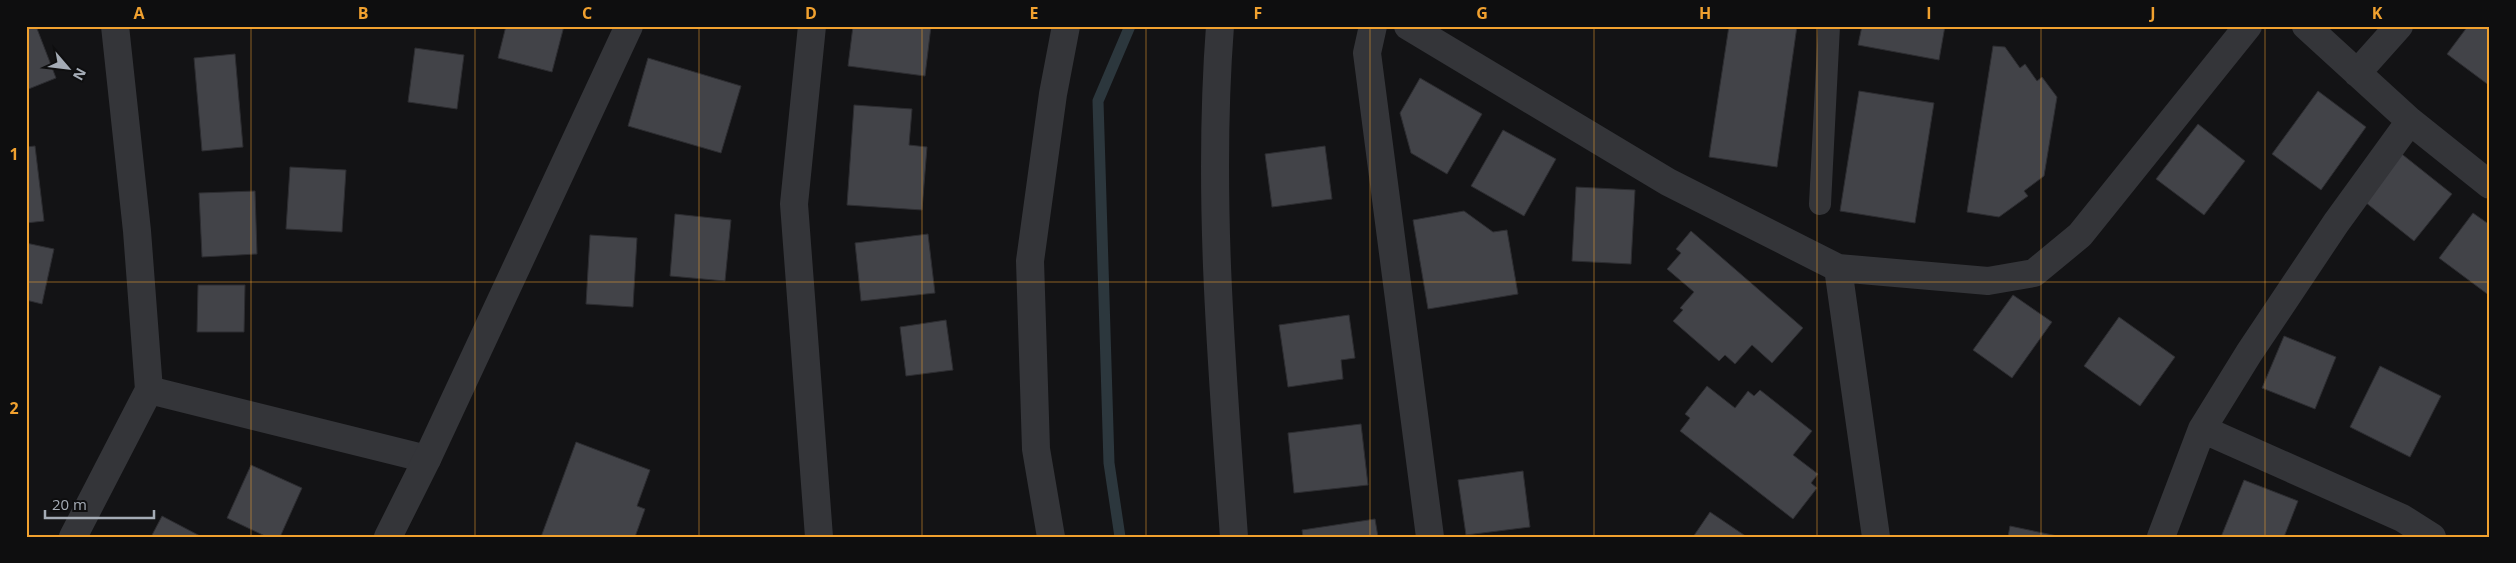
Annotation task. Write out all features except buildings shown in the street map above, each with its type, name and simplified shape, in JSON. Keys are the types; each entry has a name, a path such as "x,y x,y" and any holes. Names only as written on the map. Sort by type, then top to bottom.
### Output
{"street":[{"path":"73,537 149,390 137,231 115,26"},
{"path":"388,537 427,459 629,26"},
{"path":"812,26 794,204 819,537"},
{"path":"1051,537 1036,450 1030,262 1053,94 1066,26"},
{"path":"1220,26 1214,127 1221,349 1234,537"},
{"path":"1373,26 1368,53 1430,537"},
{"path":"1408,26 1668,182 1838,268 1988,281 2034,273 2080,235 2248,26"},
{"path":"2306,26 2410,121 2490,184"},
{"path":"2358,73 2399,26"},
{"path":"2161,537 2202,429 2249,353 2336,223 2410,121"},
{"path":"1838,268 1876,537"},
{"path":"149,390 427,459"},
{"path":"2202,429 2402,518 2432,537"}],"lane":[{"path":"1820,204 1829,26"}],"waterway":[{"path":"1120,537 1109,463 1098,101 1130,26"}]}
